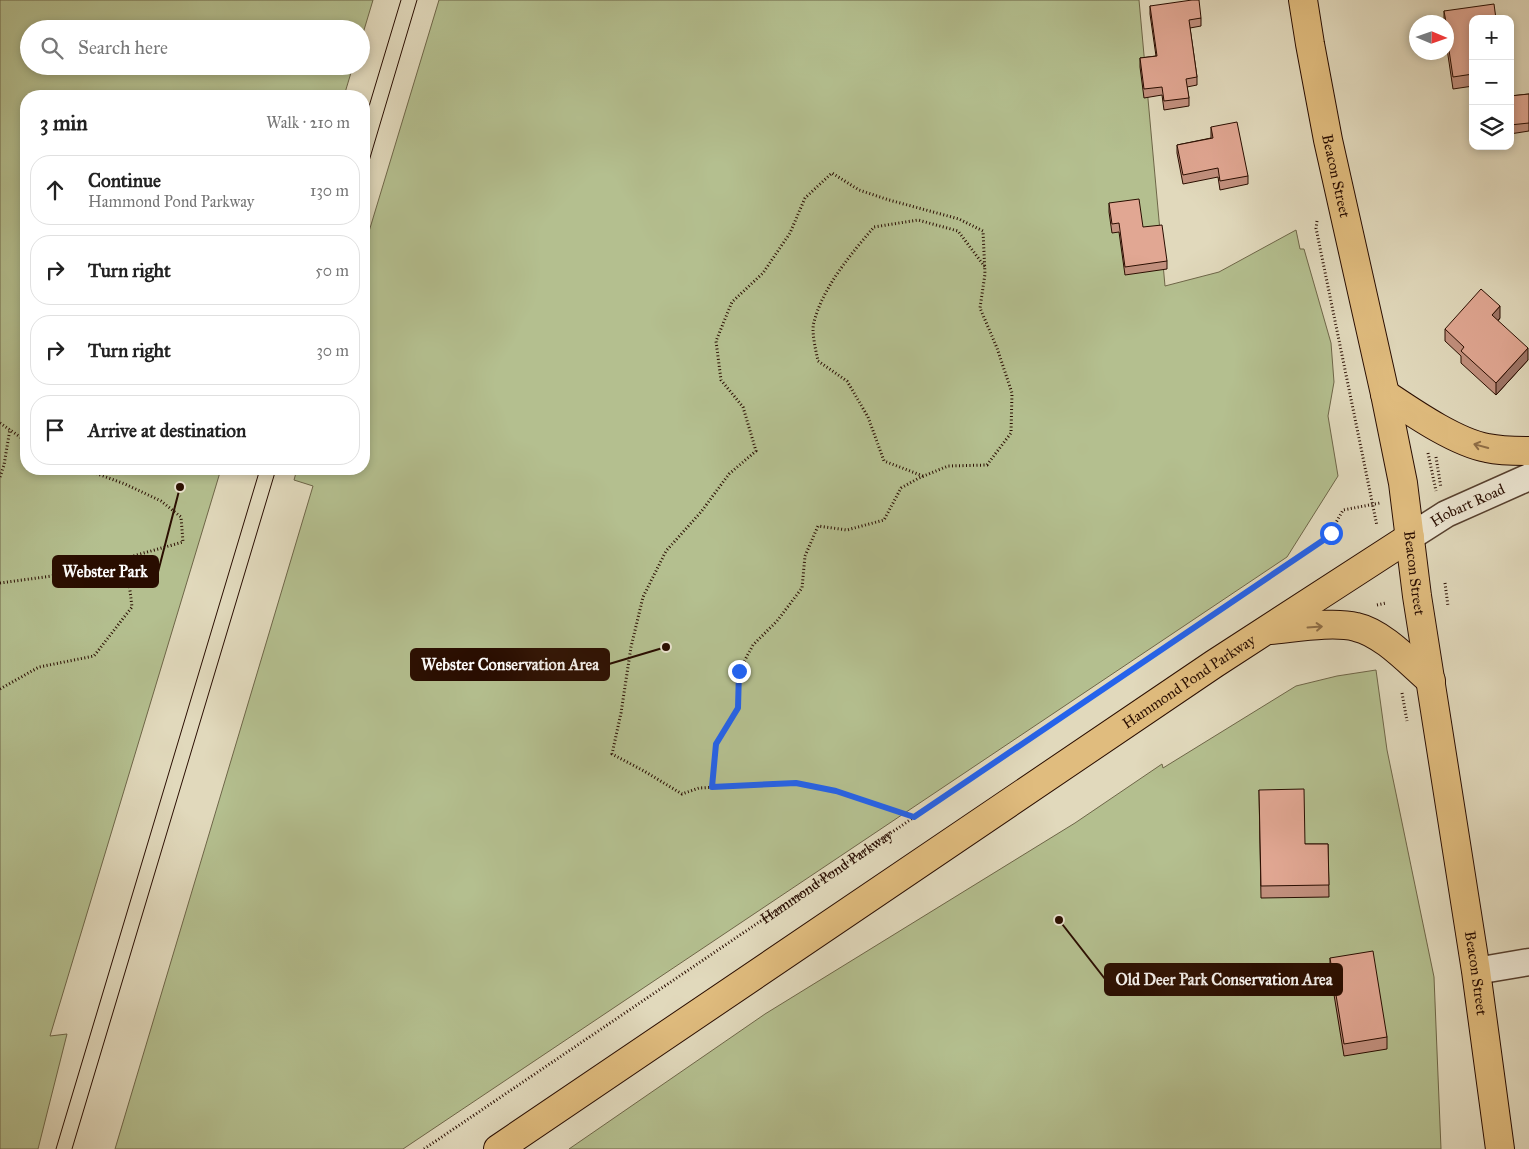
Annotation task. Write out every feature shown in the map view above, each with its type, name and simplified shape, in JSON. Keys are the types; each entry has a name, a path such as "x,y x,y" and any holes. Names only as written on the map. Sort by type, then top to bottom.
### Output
{"main road":[{"name":"Beacon Street","path":"1303,0 1324,120 1403,483 1476,971 1500,1149"},
{"path":"1385,394 1430,422 1473,444 1494,450 1529,451"},
{"name":"Hammond Pond Parkway","path":"498,1149 1266,630 1410,537"},
{"path":"1266,630 1342,625 1356,626 1380,638 1432,681"}],"street":[{"name":"Hobart Road","path":"1410,537 1446,514 1529,477"},
{"path":"1476,971 1529,962"}],"path":[{"path":"712,787 716,744 738,708 739,671 753,645 777,621 802,588 805,556 818,526 847,530 884,520 901,488 948,466 987,465 1011,432 1012,393 997,348 980,308 985,267 983,231 959,219 888,200 859,190 832,174 805,198 790,233 763,273 732,302 716,341 721,380 743,407 756,451 729,474 701,512 666,552 643,597 631,647 621,713 612,754 682,794 699,788 796,783 836,791 914,817"},
{"path":"924,476 884,461 868,417 846,381 818,361 813,324 826,293 847,260 874,226 918,220 958,231 985,267"},
{"path":"0,423 20,436"},
{"path":"0,477 10,429"},
{"path":"1427,444 1438,498"},
{"path":"1435,456 1442,494"},
{"path":"0,583 52,576 183,542 181,517 161,501 100,475"},
{"name":"Hammond Pond Parkway","path":"424,1149 1328,537 1343,510 1368,505"},
{"path":"0,689 39,667 94,656 132,607 126,558"},
{"path":"1377,605 1386,603"}],"green space":[{"path":"0,0 373,0 367,20 20,20 20,75 350,75 346,90 20,90 20,475 219,475 50,1036 67,1034 38,1149 0,1149"},
{"path":"439,0 1139,0 1165,286 1219,272 1296,230 1300,249 1304,249 1331,343 1334,382 1328,416 1338,476 1287,557 403,1149 115,1149 313,486 294,480 295,475 370,475 370,228"},
{"path":"1376,670 1387,750 1434,977 1441,1149 569,1149 765,1014 1075,823 1162,764 1163,768 1296,686 1337,676"}],"building":[{"path":"1199,0 1201,18 1189,20 1197,77 1186,79 1189,98 1164,101 1162,87 1144,89 1140,58 1157,56 1150,6"},
{"path":"1494,4 1495,15 1469,15 1469,75 1453,77 1450,60 1454,60 1454,15 1445,15 1444,11"},
{"path":"1529,94 1529,123 1514,125 1514,96"},
{"path":"1237,122 1248,176 1220,181 1218,168 1183,175 1177,145 1213,138 1211,127"},
{"path":"1139,199 1143,227 1162,225 1167,261 1125,267 1119,223 1112,224 1109,203"},
{"path":"1481,289 1500,306 1492,315 1528,348 1496,383 1461,351 1464,347 1445,329"},
{"path":"1304,789 1305,844 1328,844 1329,885 1261,886 1259,790"},
{"path":"1373,951 1387,1037 1344,1044 1330,958"}],"tram line":[{"path":"370,103 401,0"},
{"path":"370,158 417,0"},
{"path":"56,1149 258,475"},
{"path":"72,1149 274,475"}],"place":[{"name":"Webster Park","path":"180,487"},
{"name":"Webster Conservation Area","path":"666,647"},
{"name":"Old Deer Park Conservation Area","path":"1059,920"}],"route":[{"path":"739,671 738,708 716,744 712,787 796,783 836,791 914,817 1328,537 1331,533"}]}
